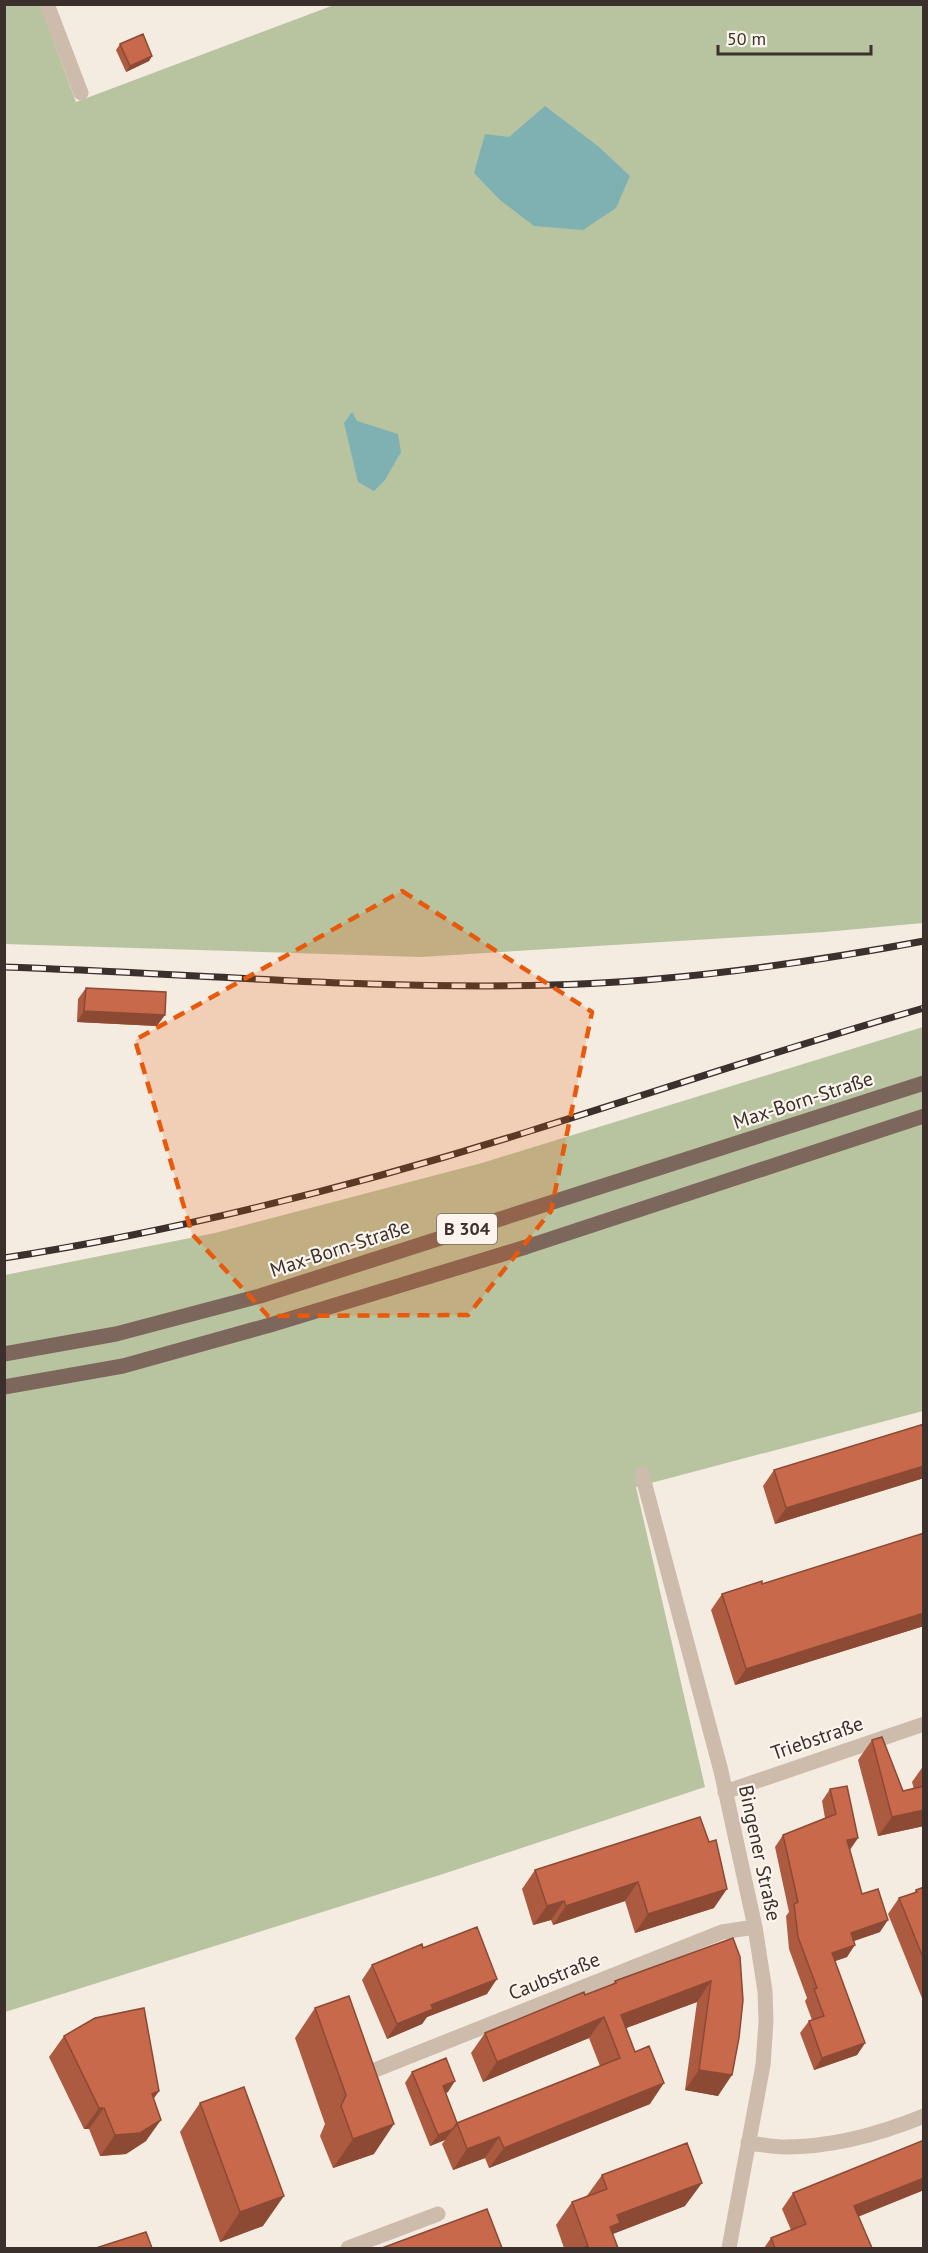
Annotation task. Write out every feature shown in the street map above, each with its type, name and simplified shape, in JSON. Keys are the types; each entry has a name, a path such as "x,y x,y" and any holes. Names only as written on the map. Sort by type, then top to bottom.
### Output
{"main road":[{"name":"Max-Born-Straße","path":"4,1354 116,1334 260,1296 924,1083"},
{"name":"B 304","path":"4,1387 123,1365 270,1325 526,1247 924,1116"}],"street":[{"path":"47,4 81,93"},
{"name":"Bingener Straße","path":"642,1474 725,1792 755,1927 765,1991 763,2065 729,2248"},
{"name":"Triebstraße","path":"725,1792 924,1724"},
{"name":"Caubstraße","path":"370,2072 722,1932 755,1927"},
{"path":"748,2143 783,2147 824,2144 866,2135 924,2116"},
{"path":"348,2248 438,2214"}],"highlighted area":[{"path":"402,891 592,1012 551,1211 468,1315 268,1316 192,1234 135,1040"}],"green space":[{"path":"5,5 40,5 76,102 334,5 923,5 923,923 825,932 421,957 5,944"},
{"path":"923,1027 923,1411 636,1487 705,1787 443,1874 5,2012 5,1275 215,1233 482,1163"}],"water":[{"path":"545,106 599,147 630,176 616,208 583,230 534,226 500,200 474,173 485,134 509,137"},
{"path":"352,412 357,421 398,434 401,452 385,480 374,491 358,482 344,423"}],"building":[{"path":"143,34 152,56 130,66 120,44"},
{"path":"86,988 166,992 165,1015 84,1011"},
{"path":"924,1424 924,1466 786,1508 774,1470"},
{"path":"924,1533 924,1613 746,1669 722,1594 762,1581 762,1584"},
{"path":"882,1737 903,1791 924,1786 924,1810 892,1817 872,1740"},
{"path":"847,1786 858,1838 847,1840 862,1894 878,1889 888,1920 851,1933 855,1945 832,1953 865,2043 822,2058 809,2021 824,2016 814,1989 817,1988 798,1937 794,1904 798,1902 783,1835 836,1814 830,1789"},
{"path":"700,1817 709,1842 716,1840 727,1889 648,1914 638,1882 566,1906 564,1901 547,1906 535,1870"},
{"path":"924,1887 924,1960 899,1898"},
{"path":"477,1927 497,1979 431,2005 433,2009 397,2024 372,1965 422,1944 423,1948"},
{"path":"733,1938 740,1957 743,2000 732,2075 699,2070 711,1981 621,2015 635,2052 649,2046 664,2083 504,2148 499,2137 467,2149 457,2123 620,2058 604,2017 497,2062 485,2033 584,1992 585,1995 616,1983 615,1981"},
{"path":"349,1996 394,2124 353,2139 341,2106 346,2095 315,2008"},
{"path":"144,2008 159,2091 152,2094 161,2120 140,2133 115,2135 104,2108 99,2108 64,2036 95,2018"},
{"path":"446,2058 455,2081 443,2086 457,2123 453,2129 438,2135 412,2072"},
{"path":"244,2087 284,2196 240,2212 200,2103"},
{"path":"924,2140 924,2178 854,2206 872,2248 775,2248 771,2238 806,2224 793,2193"},
{"path":"687,2143 702,2183 617,2215 620,2223 610,2227 618,2248 583,2248 588,2246 572,2202 607,2189 602,2175"},
{"path":"487,2209 502,2248 382,2248"},
{"path":"146,2232 152,2248 96,2248"}],"railway":[{"path":"4,967 346,983 551,985 692,976 831,957 924,941"},
{"path":"4,1258 204,1220 335,1188 466,1151 924,1008"}]}
